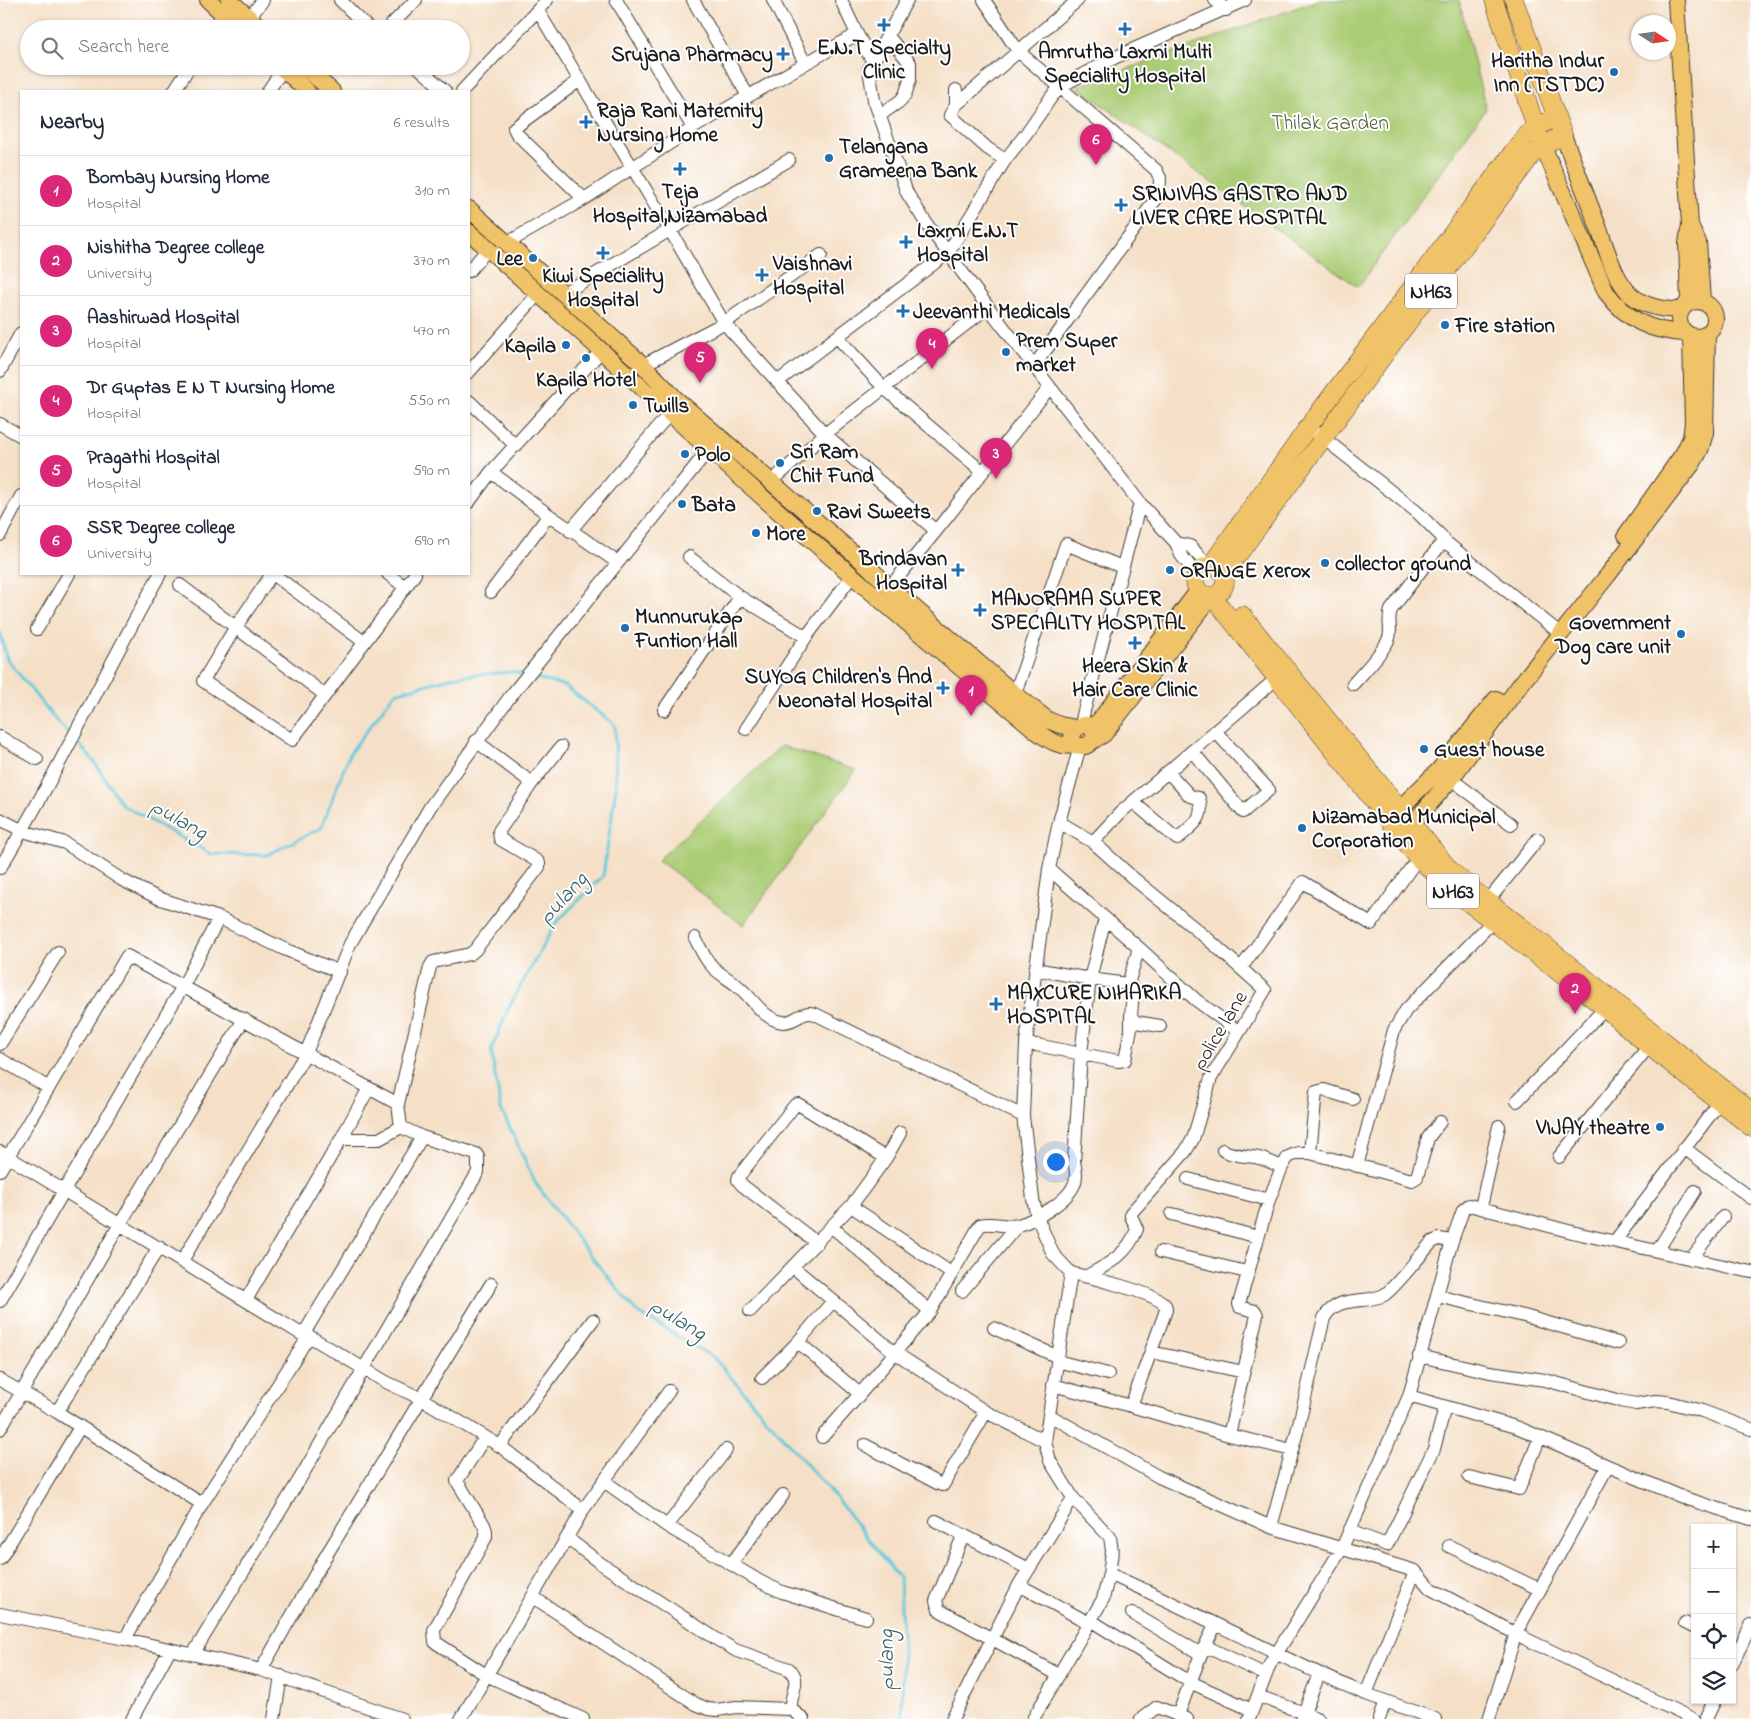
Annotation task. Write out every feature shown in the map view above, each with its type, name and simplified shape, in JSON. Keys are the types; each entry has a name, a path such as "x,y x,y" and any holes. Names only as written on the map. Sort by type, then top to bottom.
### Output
{"highway":[{"path":"1494,0 1534,127 1543,146"},
{"path":"1514,0 1563,136"},
{"path":"1534,127 1556,118"},
{"name":"NH63","path":"1210,582 1309,426 1518,144 1534,127"},
{"name":"NH63","path":"1210,582 1324,438 1532,155 1543,146 1563,136"},
{"name":"NH63","path":"1210,582 1276,679 1407,829 1450,870 1751,1111"},
{"name":"NH63","path":"1210,582 1394,815"},
{"name":"NH63","path":"1407,829 1418,858 1451,890 1605,1008 1649,1046 1751,1127"}],"main road":[{"path":"208,0 226,7 241,20"},
{"path":"1676,0 1690,225 1698,242 1690,304 1678,318 1679,326 1694,335"},
{"path":"290,75 306,90"},
{"path":"313,75 331,90"},
{"path":"1543,146 1606,292 1615,304 1626,314 1644,325 1659,331 1694,335 1713,328 1714,312 1709,305 1690,304 1664,310 1643,303 1621,283 1610,260 1563,136"},
{"path":"470,210 643,365 676,399 714,443 853,575 930,643 1052,742 1070,747 1083,735"},
{"path":"470,233 539,293 670,413 771,482 890,587 1048,720 1083,735 1098,739 1104,734 1210,582"},
{"path":"1407,829 1451,779 1520,685 1683,454 1691,438 1693,424 1694,335"},
{"path":"1394,815 1439,770 1558,631"}],"street":[{"path":"247,20 263,0"},
{"path":"340,0 360,20"},
{"path":"396,20 416,0"},
{"path":"463,90 547,0"},
{"path":"632,0 618,4 693,128"},
{"path":"693,0 748,96"},
{"path":"773,0 806,63"},
{"path":"841,0 856,34 873,62"},
{"path":"907,0 869,69 874,100 907,193 988,307 1140,503 1176,542 1181,555 1210,582"},
{"path":"984,0 1018,51 1156,170 1160,178 1159,195 1034,366"},
{"path":"1005,160 987,148 950,115 956,105 1078,0"},
{"path":"1215,0 1226,10"},
{"path":"777,382 948,253 1005,160 1052,96 1061,88 1116,57 1245,0"},
{"path":"219,20 226,7"},
{"path":"538,11 634,168 724,323 825,434 936,531"},
{"path":"507,243 634,168 693,128 856,34"},
{"path":"880,115 900,101 905,95 910,80 910,63 888,36"},
{"path":"175,90 184,75"},
{"path":"269,90 277,75"},
{"path":"426,75 444,90"},
{"path":"580,80 514,128 517,134 584,198"},
{"path":"956,90 956,105"},
{"path":"562,294 789,160"},
{"path":"470,270 488,249"},
{"path":"643,365 724,323 821,255"},
{"path":"470,371 539,293"},
{"path":"771,482 825,434 988,307"},
{"path":"0,371 20,334"},
{"path":"837,337 884,388 982,472"},
{"path":"470,501 491,472 602,350"},
{"path":"890,587 1050,387"},
{"path":"470,402 516,446"},
{"path":"570,531 670,413"},
{"path":"0,424 20,435"},
{"path":"1309,426 1417,512 1441,535 1443,540 1558,631"},
{"path":"182,1261 306,1053 350,944 430,807 476,741 617,562 714,443"},
{"path":"491,472 570,531 617,562"},
{"path":"0,535 20,498"},
{"path":"1131,1406 1166,1310 1166,1305 1138,1292 1071,1273 1053,1254 1037,1217 1033,1199 1023,1116 1026,1042 1049,869 1059,822 1083,735 1084,711 1140,503"},
{"path":"490,592 549,515"},
{"path":"1353,684 1389,639 1389,614 1391,610 1443,540"},
{"path":"1015,694 1066,544 1122,566"},
{"path":"689,557 740,597 806,637"},
{"path":"37,629 68,575"},
{"path":"0,868 54,773 159,575"},
{"path":"272,575 235,628 203,681 292,740 414,575"},
{"path":"274,575 364,642"},
{"path":"389,575 406,587"},
{"path":"746,729 806,637 853,575"},
{"path":"180,585 325,695"},
{"path":"664,710 740,597"},
{"path":"1094,842 1121,812 1276,679"},
{"path":"1192,751 1242,812 1269,790 1216,732"},
{"path":"0,737 37,759"},
{"path":"476,741 532,783"},
{"path":"402,1127 398,1104 430,967 433,962 470,954 475,950 539,867 537,861 500,839 498,835 532,783 561,747"},
{"path":"1133,802 1176,839 1200,817 1202,808 1199,798 1190,796 1168,772"},
{"path":"1451,779 1511,824"},
{"path":"0,819 65,843 122,880 158,898 219,918 284,949 340,972"},
{"name":"police lane","path":"1059,822 1094,842 1133,878 1210,940 1265,990 1211,1078 1193,1139 1185,1152 1131,1212 1137,1229 1128,1247 1103,1267 1087,1276"},
{"path":"1488,901 1538,838"},
{"path":"1241,968 1303,882 1371,924 1418,858"},
{"path":"1049,869 1196,1000 1239,1032"},
{"path":"0,1301 183,986 219,918"},
{"path":"962,1291 1017,1226 1052,1209 1072,1190 1076,1181 1074,1162 1081,1054 1090,979 1105,918"},
{"path":"1357,1166 1394,1030 1406,1010 1493,921"},
{"path":"695,938 708,963 741,989 771,1018 788,1022 807,1012 815,1014 1023,1116"},
{"path":"1026,1042 1118,1062 1125,1060 1131,1028 1132,989 1129,983 1138,948"},
{"path":"0,1044 58,952"},
{"path":"0,1170 4,1154 49,1088 127,956 398,1104"},
{"path":"1035,969 1090,979 1129,983"},
{"path":"1517,1101 1605,1008"},
{"path":"1131,1017 1136,1022 1160,1026"},
{"path":"0,1429 120,1224 244,1019"},
{"path":"1559,1157 1649,1046"},
{"path":"0,1059 49,1088"},
{"path":"246,1300 369,1088"},
{"path":"1310,1153 1316,1092 1324,1090 1353,1099"},
{"path":"1616,1241 1719,1103"},
{"path":"817,1243 738,1180 769,1137 795,1105 798,1104 886,1158"},
{"path":"1229,1435 1257,1315 1255,1311 1239,1306 1247,1272 1269,1200 1288,1157 1298,1153 1310,1153 1415,1180 1428,1138 1440,1122"},
{"path":"1481,1207 1500,1126"},
{"path":"341,1139 379,1139 402,1127"},
{"path":"193,1654 365,1369 478,1172 478,1157 476,1154 422,1137 402,1127"},
{"path":"750,1311 851,1206 886,1158 900,1133"},
{"path":"125,1639 202,1504 306,1335 422,1137"},
{"path":"1684,1148 1751,1198"},
{"path":"1223,1150 1228,1154 1237,1153 1261,1158 1282,1167"},
{"path":"4,1154 246,1300 386,1382 422,1399 500,1446 583,1510"},
{"path":"1188,1179 1269,1200"},
{"path":"1657,1251 1695,1191"},
{"path":"1019,1585 1090,1622 1190,1682 1250,1714 1276,1653 1342,1548 1409,1396 1452,1241 1463,1210 1466,1207 1469,1205 1481,1207 1576,1233 1751,1272"},
{"path":"851,1206 951,1273"},
{"path":"1172,1214 1258,1237"},
{"path":"1691,1259 1724,1217"},
{"path":"822,1437 930,1311 980,1225 1017,1226"},
{"path":"832,1227 930,1311"},
{"path":"1271,1527 1327,1312 1336,1304 1384,1294 1432,1242 1439,1239 1452,1241"},
{"path":"57,1412 158,1247"},
{"path":"1161,1252 1247,1272"},
{"path":"793,1267 894,1352 986,1412 1045,1441"},
{"path":"1033,1719 1103,1599 1112,1551 1110,1537 1073,1498 1050,1461 1045,1441 1071,1273"},
{"path":"261,1670 324,1559 491,1284"},
{"path":"1437,1296 1524,1316 1618,1343"},
{"path":"762,1378 798,1342 833,1301"},
{"path":"500,1446 592,1320"},
{"path":"994,1328 1057,1359 1108,1374"},
{"path":"798,1342 860,1394"},
{"path":"1151,1352 1244,1372"},
{"path":"1419,1356 1490,1372 1545,1380 1636,1404 1656,1401 1668,1402 1702,1411 1751,1429"},
{"path":"0,1380 57,1412 202,1504"},
{"path":"1053,1385 1229,1435 1292,1450"},
{"path":"461,1719 583,1510 669,1391"},
{"path":"1409,1396 1519,1428 1687,1499 1751,1519"},
{"path":"1349,1531 1387,1545 1434,1449 1445,1407"},
{"path":"865,1445 944,1485 986,1412"},
{"path":"1049,1415 1160,1477 1271,1527 1415,1572 1431,1589 1516,1633 1693,1719"},
{"path":"0,1559 80,1427"},
{"path":"1469,1477 1519,1489 1540,1436"},
{"path":"485,1437 457,1481 484,1525 486,1537 434,1630 435,1642 486,1675 584,1719"},
{"path":"667,1526 726,1450"},
{"path":"1489,1719 1516,1633 1608,1466"},
{"path":"604,1481 667,1526 731,1564 744,1574 782,1592 866,1618"},
{"path":"731,1564 783,1496"},
{"path":"952,1719 1019,1585 1073,1498"},
{"path":"936,1521 1029,1569"},
{"path":"963,1536 936,1601 936,1606 939,1610 1059,1675"},
{"path":"567,1538 600,1563 718,1640 735,1650 789,1669 794,1673 796,1681 790,1703 792,1709 804,1719"},
{"path":"1449,1546 1540,1589"},
{"path":"1366,1694 1415,1572"},
{"path":"1109,1574 1319,1674 1428,1718"},
{"path":"533,1596 696,1704 708,1709 717,1710 736,1707 792,1709"},
{"path":"1132,1613 1203,1650 1266,1675"},
{"path":"0,1614 125,1639 261,1670 402,1719"},
{"path":"1141,1719 1156,1707 1183,1717 1190,1682 1216,1624"},
{"path":"1736,1648 1751,1625"},
{"path":"132,1719 170,1649"},
{"path":"1303,1716 1319,1674"},
{"path":"274,1719 281,1676"},
{"path":"1258,1696 1303,1716 1318,1719"},
{"path":"1379,1719 1385,1701"},
{"path":"1706,1719 1713,1704"}],"green space":[{"name":"Thilak Garden","path":"1318,0 1459,0 1486,109 1358,287 1077,87"},
{"path":"781,746 856,770 743,925 658,860"}],"waterway":[{"name":"pulang","path":"0,633 7,659 52,716 71,736"},
{"name":"pulang","path":"75,740 93,760 122,805 211,854 267,855 321,828 350,753 395,693 458,676 514,672 523,675"},
{"name":"pulang","path":"531,677 565,686 615,725 616,788 603,876 555,924 509,1007 491,1051 501,1109 536,1184 593,1259 637,1312 714,1358 835,1497 900,1579 903,1661 902,1719"}],"place":[{"name":"E.N.T Specialty Clinic","path":"884,25"},
{"name":"Amrutha Laxmi Multi Speciality Hospital","path":"1125,29"},
{"name":"Srujana Pharmacy","path":"783,54"},
{"name":"Haritha Indur Inn (TSTDC)","path":"1614,72"},
{"name":"Raja Rani Maternity Nursing Home","path":"586,122"},
{"name":"Telangana Grameena Bank","path":"829,158"},
{"name":"SSR Degree college","path":"1096,165"},
{"name":"Teja Hospital,Nizamabad","path":"680,169"},
{"name":"SRINIVAS GASTRO AND LIVER CARE HOSPITAL","path":"1121,205"},
{"name":"Laxmi E.N.T Hospital","path":"906,242"},
{"name":"Kiwi Speciality Hospital","path":"603,253"},
{"name":"Lee","path":"533,258"},
{"name":"Vaishnavi Hospital","path":"762,275"},
{"name":"Jeevanthi Medicals","path":"903,311"},
{"name":"Fire station","path":"1445,325"},
{"name":"Kapila","path":"566,345"},
{"name":"Prem Super market","path":"1006,352"},
{"name":"Kapila Hotel","path":"586,358"},
{"name":"Dr Guptas E N T Nursing Home","path":"932,369"},
{"name":"Pragathi Hospital","path":"700,383"},
{"name":"Twills","path":"633,405"},
{"name":"Polo","path":"685,454"},
{"name":"Sri Ram Chit Fund","path":"780,463"},
{"name":"Aashirwad Hospital","path":"996,479"},
{"name":"Bata","path":"682,504"},
{"name":"Ravi Sweets","path":"817,511"},
{"name":"More","path":"756,533"},
{"name":"collector ground","path":"1325,563"},
{"name":"Brindavan Hospital","path":"958,570"},
{"name":"ORANGE Xerox","path":"1170,570"},
{"name":"MANORAMA SUPER SPECIALITY HOSPITAL","path":"980,610"},
{"name":"Munnurukap Funtion Hall","path":"625,628"},
{"name":"Government Dog care unit","path":"1681,634"},
{"name":"Heera Skin & Hair Care Clinic","path":"1135,643"},
{"name":"SUYOG Children's And Neonatal Hospital","path":"943,688"},
{"name":"Bombay Nursing Home","path":"971,716"},
{"name":"Guest house","path":"1424,749"},
{"name":"Nizamabad Municipal Corporation","path":"1302,828"},
{"name":"MAXCURE NIHARIKA HOSPITAL","path":"996,1004"},
{"name":"Nishitha Degree college","path":"1575,1014"},
{"name":"VIJAY theatre","path":"1660,1127"}]}
